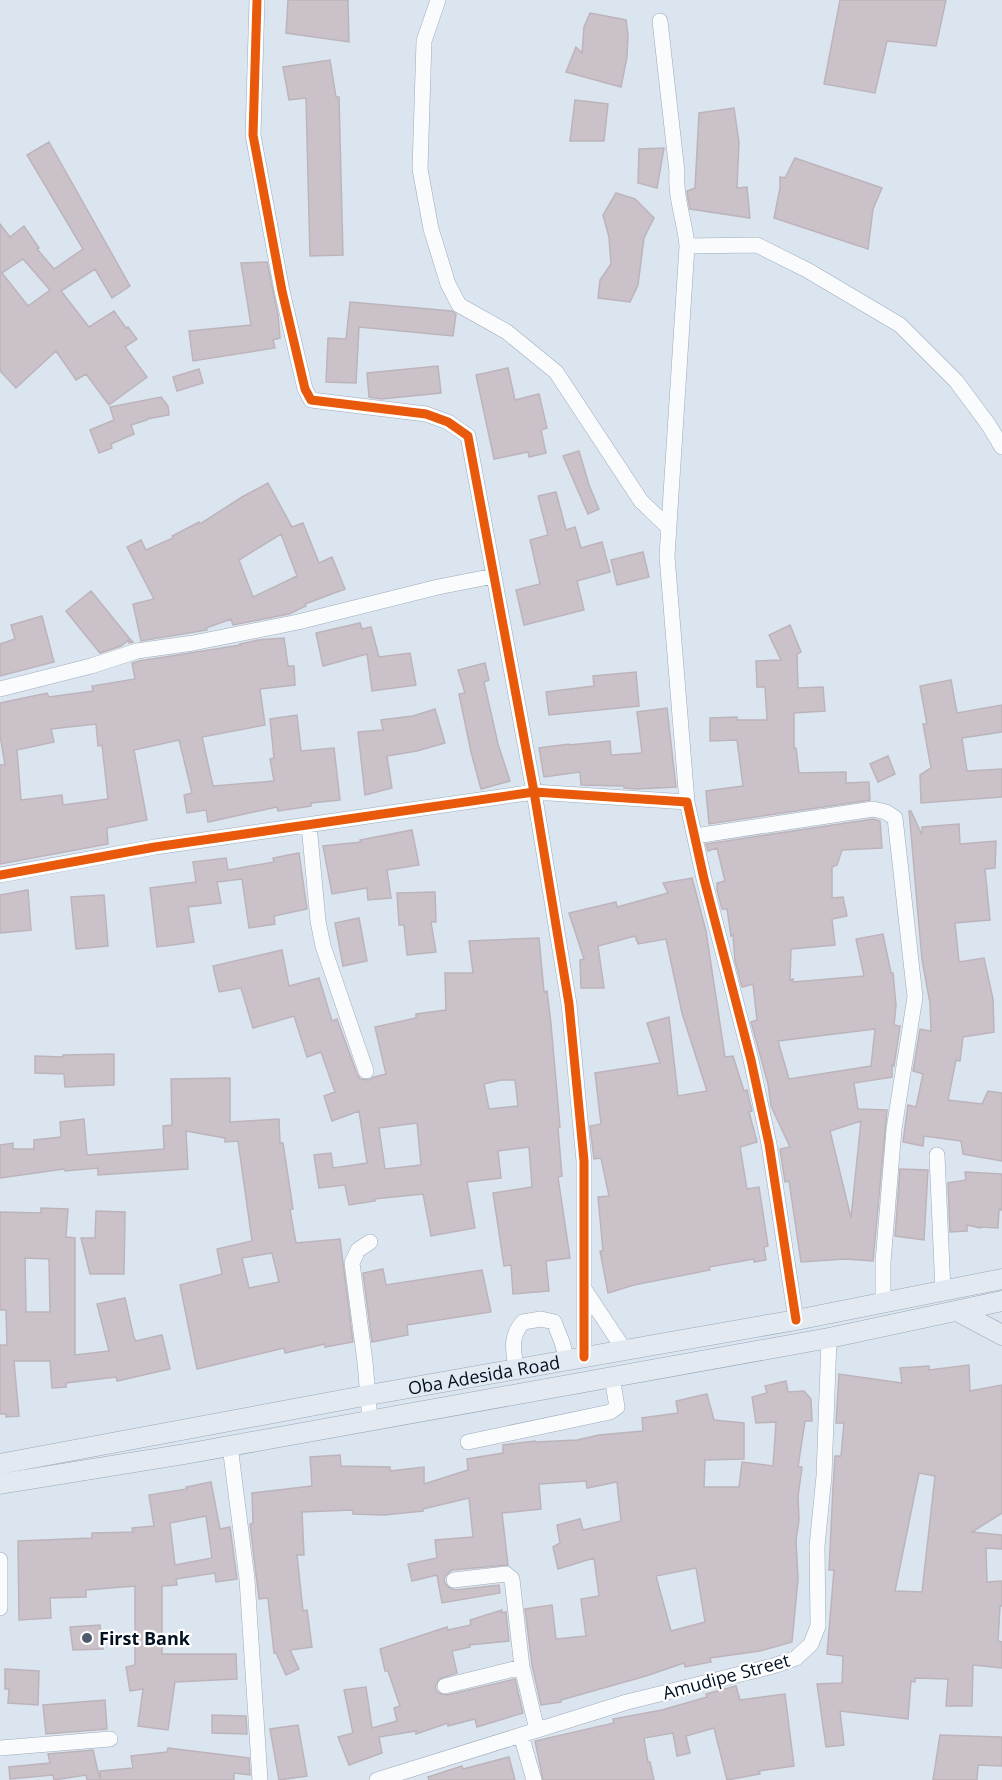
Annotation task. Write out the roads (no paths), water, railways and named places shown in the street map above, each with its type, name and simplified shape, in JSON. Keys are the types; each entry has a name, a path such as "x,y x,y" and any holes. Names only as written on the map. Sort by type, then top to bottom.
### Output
{"main road":[{"name":"Oba Adesida Road","path":"0,1464 369,1395 796,1320 1002,1279"},
{"name":"Oba Adesida Road","path":"0,1484 230,1446 829,1338 1002,1301"},
{"path":"957,1311 1002,1335"}],"street":[{"path":"257,0 253,135 282,291 305,389 311,400 426,414 448,422 468,436 534,792 569,1004 584,1161 584,1289 576,1358"},
{"path":"438,0 424,41 420,169 431,229 448,284 459,305 507,332 556,372 641,501 669,528"},
{"path":"660,21 676,189 685,226 687,246 668,556 687,802 769,1144 796,1320"},
{"path":"687,246 757,245 807,270 900,325 956,381 1002,447"},
{"path":"0,688 91,666 137,651 193,643 298,622 438,587 494,576"},
{"path":"0,875 154,847 534,792 687,802"},
{"path":"695,836 873,809 886,812 895,818 915,998 894,1129 883,1303"},
{"path":"309,825 318,921 323,946 366,1071"},
{"path":"938,1155 943,1291"},
{"path":"370,1242 358,1250 352,1263 369,1395 370,1420"},
{"path":"584,1289 625,1351"},
{"path":"516,1369 514,1332 523,1322 541,1319 554,1322 562,1342 576,1358"},
{"name":"Amudipe Street","path":"377,1780 627,1702 773,1666 796,1658 811,1644 818,1626 817,1546 824,1476 829,1338"},
{"path":"468,1442 610,1412 617,1407 612,1377"},
{"path":"230,1446 247,1579 260,1780"},
{"path":"0,1560 0,1608"},
{"path":"454,1580 510,1575 514,1585 522,1667 537,1730"},
{"path":"445,1686 522,1667"},
{"path":"521,1735 534,1780"},
{"path":"0,1748 110,1739"}],"place":[{"name":"First Bank","path":"87,1638"}]}
